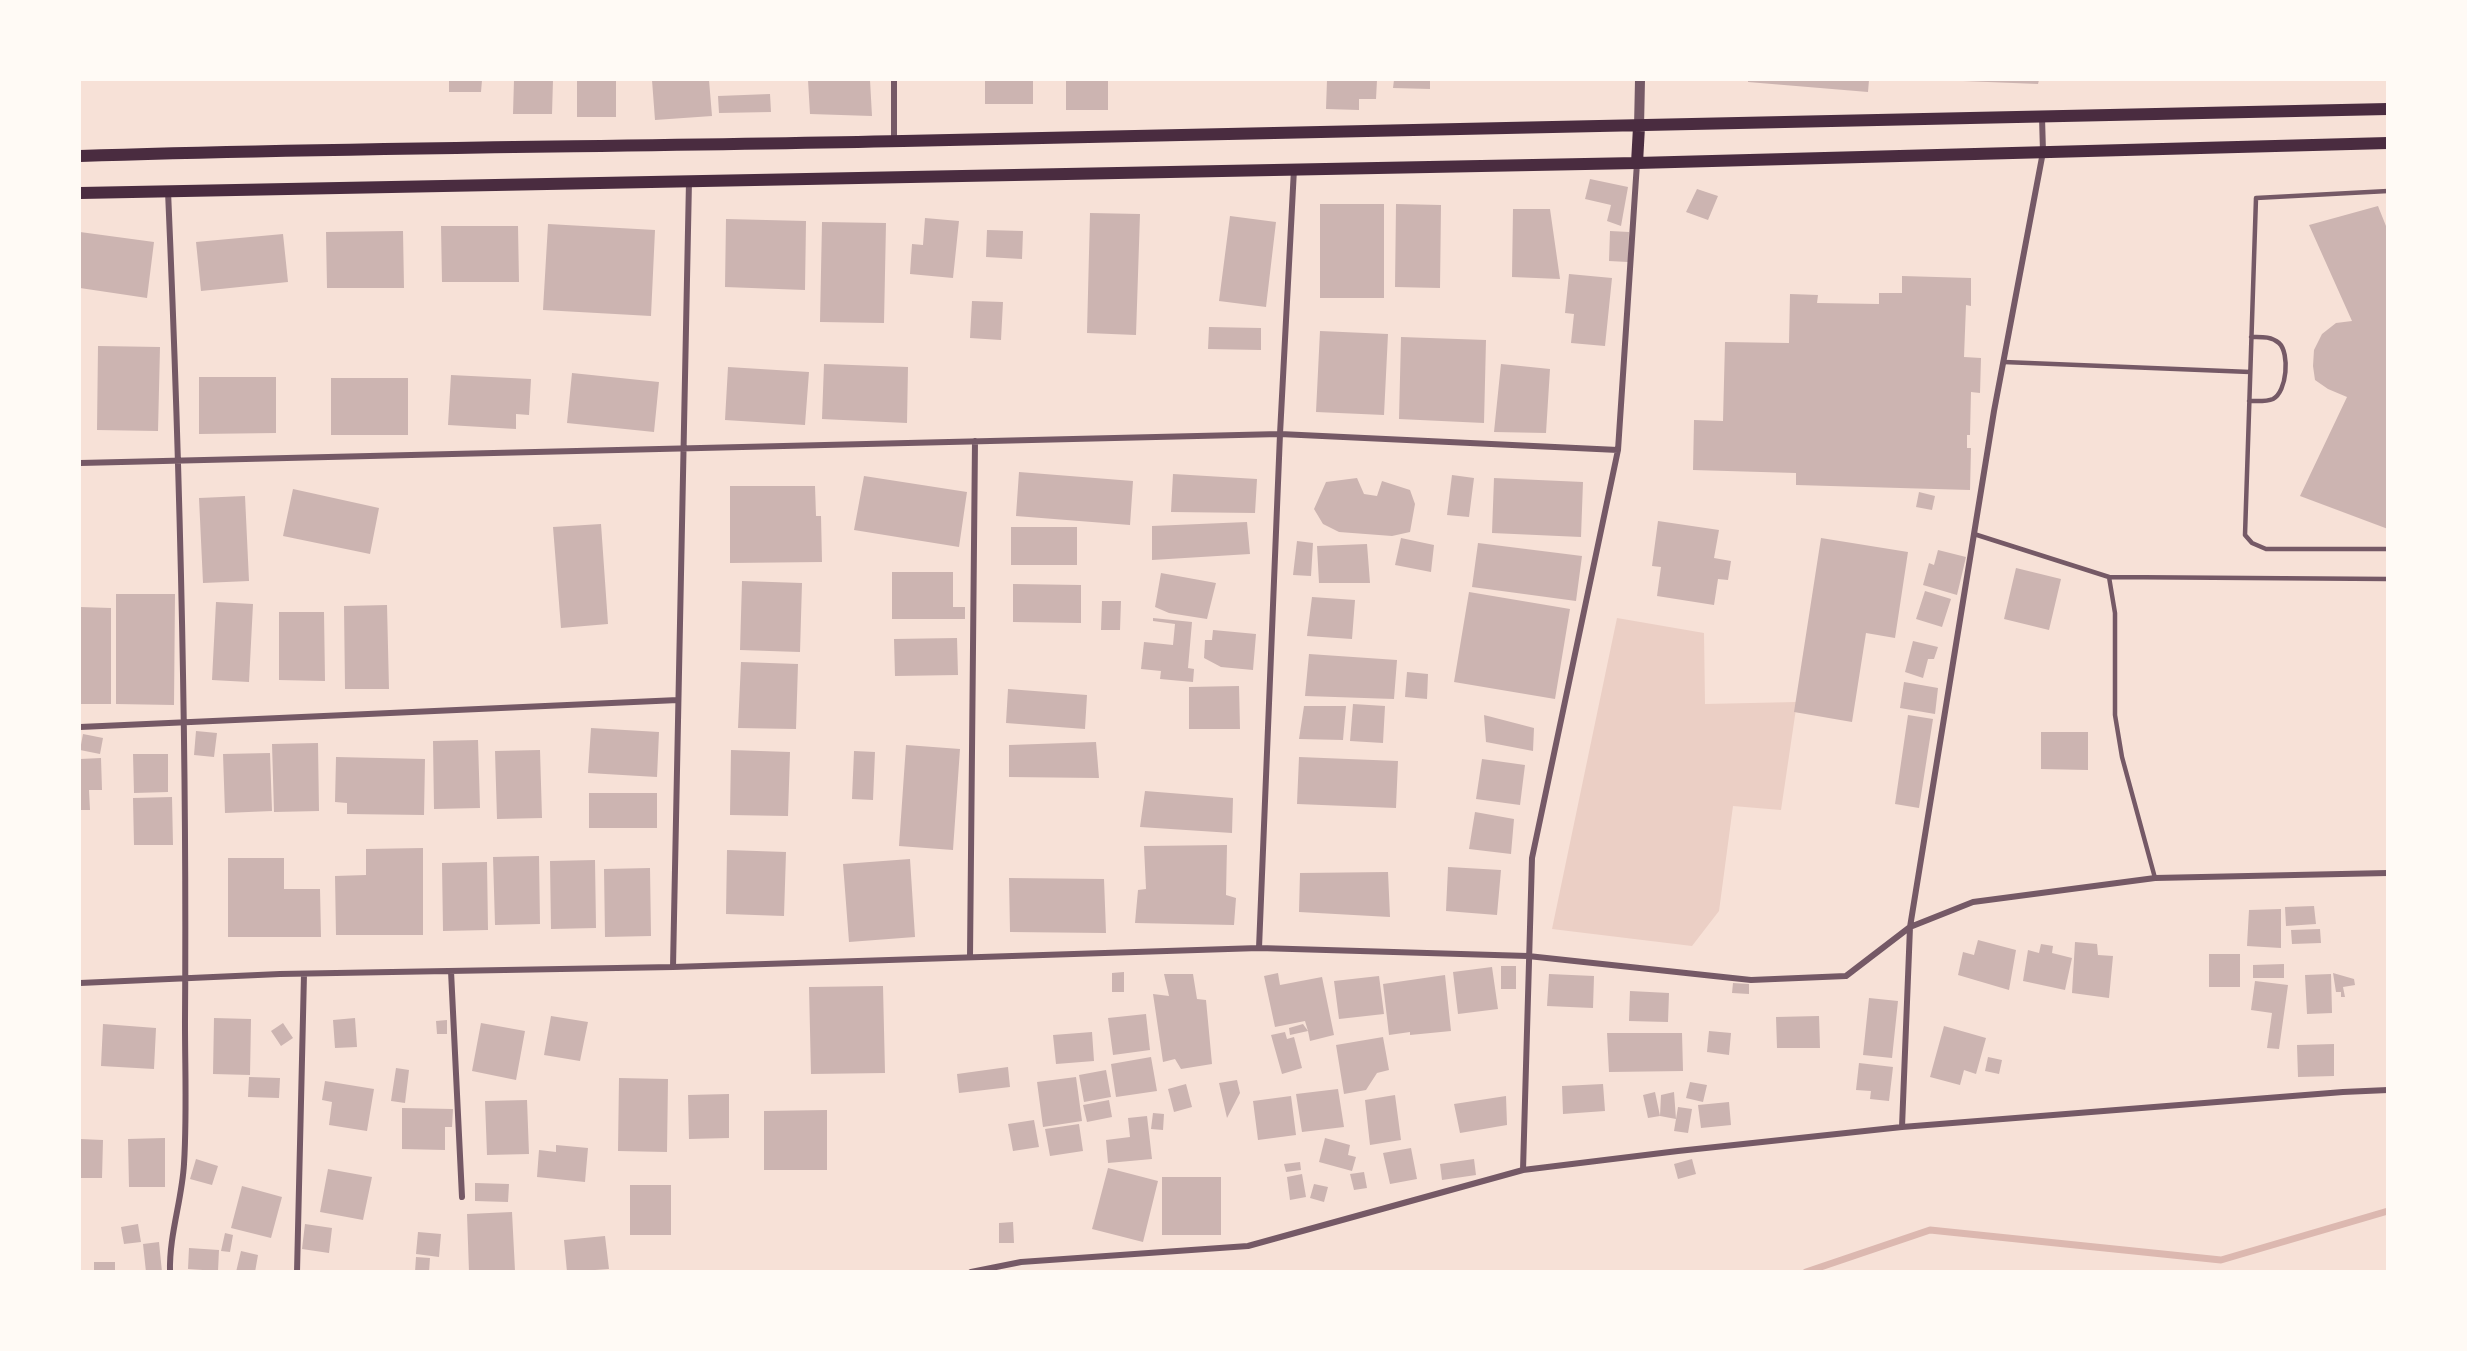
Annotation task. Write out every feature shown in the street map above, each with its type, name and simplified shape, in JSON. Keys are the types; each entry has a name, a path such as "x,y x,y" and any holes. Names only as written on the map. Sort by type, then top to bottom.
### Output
{"main road":[{"path":"80,156 283,149 894,142 2388,109"},
{"path":"1637,163 1639,127"},
{"path":"80,193 1637,163 2388,143"}],"street":[{"path":"894,80 894,142"},
{"path":"1639,127 1640,80"},
{"path":"1902,1127 1910,927 1974,534 2043,152 2042,117"},
{"path":"1523,1170 1532,858 1618,450 1637,163"},
{"path":"1259,948 1280,434 1294,169"},
{"path":"673,967 689,180"},
{"path":"168,190 180,460 185,978 184,1166 170,1247 170,1272"},
{"path":"80,462 1280,434 1618,450"},
{"path":"970,957 975,441"},
{"path":"80,727 678,700"},
{"path":"80,983 304,974 673,967 1259,948 1528,956 1751,980 1846,976 1910,927 1973,902 2155,878 2388,873"},
{"path":"451,971 462,1197"},
{"path":"297,1272 304,974"},
{"path":"971,1272 1021,1262 1248,1246 1523,1170 1678,1150 1902,1127 2388,1090"}],"lane":[{"path":"2388,191 2256,198 2245,535 2248,540 2266,549 2388,549"},
{"path":"2249,401 2275,398 2280,394 2285,382 2284,349 2281,345 2271,339 2251,337"},
{"path":"2004,362 2250,372"},
{"path":"1974,534 2109,577 2388,579"},
{"path":"2109,577 2115,613 2115,715 2122,757 2155,878"}],"shaded area":[{"path":"1617,618 1704,633 1705,704 1797,702 1781,810 1733,806 1719,911 1692,946 1552,929"}],"building":[{"path":"449,80 482,80 481,92 449,92"},
{"path":"514,80 553,80 552,114 513,114"},
{"path":"577,80 616,80 616,117 577,117"},
{"path":"652,80 709,80 712,116 655,120"},
{"path":"808,80 870,80 872,116 810,114"},
{"path":"985,80 1033,80 1033,104 985,104"},
{"path":"1066,80 1108,80 1108,110 1066,110"},
{"path":"1327,80 1377,80 1376,99 1359,99 1359,110 1326,109"},
{"path":"1394,80 1430,80 1430,89 1393,88"},
{"path":"1748,80 1869,80 1868,92 1748,82"},
{"path":"1963,80 2039,80 2038,84"},
{"path":"770,94 771,112 719,113 718,96"},
{"path":"1590,179 1628,187 1621,226 1607,221 1611,205 1585,199"},
{"path":"1697,189 1718,196 1708,220 1686,212"},
{"path":"1320,204 1384,204 1384,298 1320,298"},
{"path":"1396,204 1441,205 1440,288 1395,287"},
{"path":"2378,206 2388,231 2388,529 2300,496 2347,397 2328,389 2315,380 2314,350 2322,334 2336,323 2352,321 2309,225"},
{"path":"1513,209 1550,209 1560,279 1512,277"},
{"path":"1090,213 1140,214 1136,335 1087,333"},
{"path":"1230,216 1276,222 1266,307 1219,301"},
{"path":"925,218 959,221 953,278 910,274 912,244 923,245"},
{"path":"726,219 806,221 805,290 725,287"},
{"path":"822,222 886,223 884,323 820,322"},
{"path":"548,224 655,230 651,316 543,310"},
{"path":"441,226 518,226 519,282 442,282"},
{"path":"987,230 1023,231 1022,259 986,257"},
{"path":"403,231 404,288 327,288 326,232"},
{"path":"1610,231 1629,232 1628,262 1609,261"},
{"path":"80,232 154,242 147,298 80,288"},
{"path":"283,234 288,282 201,291 196,242"},
{"path":"1569,274 1612,278 1605,346 1571,343 1574,314 1565,313"},
{"path":"1902,276 1971,278 1971,306 1966,305 1964,357 1981,358 1980,393 1971,392 1970,435 1967,435 1967,448 1971,448 1970,490 1796,485 1796,473 1693,470 1694,420 1723,421 1725,342 1789,343 1790,294 1818,295 1817,303 1879,304 1879,293 1902,293"},
{"path":"972,301 1003,302 1001,340 970,338"},
{"path":"1209,327 1261,328 1261,350 1208,349"},
{"path":"1320,331 1388,334 1384,415 1316,412"},
{"path":"1401,337 1486,340 1484,423 1399,419"},
{"path":"98,346 160,347 158,431 97,430"},
{"path":"824,364 908,367 907,423 822,419"},
{"path":"1501,364 1550,369 1546,433 1494,432"},
{"path":"728,367 809,372 805,425 725,420"},
{"path":"572,373 659,382 654,432 567,423"},
{"path":"451,375 531,379 529,415 516,414 516,429 448,425"},
{"path":"199,377 276,377 276,433 199,434"},
{"path":"331,378 408,378 408,435 331,435"},
{"path":"1019,472 1133,481 1130,525 1016,516"},
{"path":"1173,474 1257,479 1255,513 1171,512"},
{"path":"1452,475 1474,478 1469,517 1447,515"},
{"path":"864,476 967,492 959,547 854,530"},
{"path":"1357,478 1364,494 1377,496 1382,481 1410,490 1415,504 1410,532 1392,536 1339,532 1323,524 1314,509 1326,482"},
{"path":"1494,478 1583,482 1581,537 1492,533"},
{"path":"730,486 815,486 816,516 821,516 822,562 730,563"},
{"path":"293,489 379,508 370,554 283,536"},
{"path":"1919,492 1935,496 1932,510 1916,507"},
{"path":"245,496 249,581 203,583 199,498"},
{"path":"1658,521 1719,530 1714,558 1731,561 1728,580 1718,579 1714,605 1657,596 1661,567 1652,566"},
{"path":"1247,522 1250,554 1152,560 1152,526"},
{"path":"601,524 608,624 561,628 553,527"},
{"path":"1011,527 1077,527 1077,565 1011,565"},
{"path":"1401,538 1434,545 1431,572 1395,565"},
{"path":"1821,538 1908,552 1895,638 1866,633 1852,722 1794,712"},
{"path":"1297,541 1313,543 1311,576 1293,575"},
{"path":"1478,543 1582,556 1576,601 1472,587"},
{"path":"1367,544 1370,583 1319,583 1317,546"},
{"path":"1938,550 1966,557 1957,595 1923,585 1929,563 1934,565"},
{"path":"2016,568 2061,579 2049,630 2004,619"},
{"path":"892,572 953,572 953,607 965,607 965,619 892,619"},
{"path":"1161,573 1216,583 1207,619 1169,613 1155,607"},
{"path":"742,581 802,583 800,652 740,650"},
{"path":"1013,584 1081,585 1081,623 1013,622"},
{"path":"1925,591 1951,599 1942,627 1916,619"},
{"path":"1469,592 1570,609 1555,699 1454,682"},
{"path":"116,594 175,594 174,705 116,704"},
{"path":"1312,597 1355,600 1352,639 1307,636"},
{"path":"1102,601 1121,601 1120,630 1101,630"},
{"path":"216,602 253,604 249,682 212,680"},
{"path":"387,605 389,689 345,689 344,606"},
{"path":"80,607 111,608 111,704 80,704"},
{"path":"279,612 324,612 325,681 279,680"},
{"path":"1153,618 1192,622 1188,668 1194,669 1193,682 1160,679 1161,671 1141,669 1144,642 1173,645 1175,624 1153,621"},
{"path":"1213,630 1256,634 1253,670 1221,667 1204,658 1205,640 1212,640"},
{"path":"957,638 958,675 895,676 894,639"},
{"path":"1913,641 1938,647 1934,659 1928,659 1923,678 1905,672"},
{"path":"1309,654 1397,660 1394,699 1305,696"},
{"path":"741,662 798,664 796,729 738,728"},
{"path":"1407,672 1428,674 1427,699 1405,697"},
{"path":"1904,682 1938,688 1935,714 1900,708"},
{"path":"1239,686 1240,729 1189,729 1189,687"},
{"path":"1008,689 1087,695 1085,729 1006,723"},
{"path":"1353,704 1385,706 1383,743 1350,741"},
{"path":"1304,706 1346,706 1343,740 1299,739"},
{"path":"1484,715 1534,728 1533,751 1486,742"},
{"path":"1908,715 1933,719 1919,808 1895,804"},
{"path":"591,728 659,732 657,777 588,773"},
{"path":"196,731 217,733 214,757 194,755"},
{"path":"2041,732 2088,732 2088,770 2041,769"},
{"path":"83,734 103,738 100,754 80,750"},
{"path":"478,740 480,808 434,809 433,741"},
{"path":"1096,742 1099,778 1009,777 1009,745"},
{"path":"318,743 319,811 274,812 272,744"},
{"path":"906,745 960,749 953,850 899,846"},
{"path":"540,750 542,818 497,819 495,751"},
{"path":"731,750 790,752 788,816 730,815"},
{"path":"854,751 875,752 873,800 852,799"},
{"path":"270,753 272,811 225,813 223,754"},
{"path":"133,754 168,754 168,792 134,793"},
{"path":"336,757 425,759 424,815 347,814 347,803 335,802"},
{"path":"1299,757 1398,761 1396,808 1297,804"},
{"path":"101,758 102,790 89,790 90,810 80,810 80,759"},
{"path":"1482,759 1525,765 1520,805 1476,799"},
{"path":"1145,791 1233,798 1232,833 1140,827"},
{"path":"589,793 657,793 657,828 589,828"},
{"path":"172,797 173,845 134,845 133,798"},
{"path":"1475,812 1514,819 1511,854 1469,849"},
{"path":"1227,845 1226,895 1236,898 1234,925 1135,923 1138,890 1146,889 1144,846"},
{"path":"423,848 423,935 336,935 335,876 366,875 366,849"},
{"path":"727,850 786,852 784,916 726,914"},
{"path":"539,856 540,924 495,925 493,857"},
{"path":"228,858 284,858 284,889 320,889 321,937 228,937"},
{"path":"910,859 915,937 849,942 843,864"},
{"path":"595,860 596,928 551,929 550,861"},
{"path":"487,862 488,930 443,931 442,863"},
{"path":"1448,867 1501,870 1497,915 1446,911"},
{"path":"650,868 651,936 605,937 604,869"},
{"path":"1388,872 1390,917 1299,912 1300,873"},
{"path":"1009,878 1104,879 1106,933 1010,932"},
{"path":"2314,906 2316,924 2286,926 2285,907"},
{"path":"2281,909 2281,948 2247,946 2249,910"},
{"path":"2320,929 2321,943 2292,944 2291,930"},
{"path":"1978,940 2016,950 2009,990 1958,975 1963,952 1974,955"},
{"path":"2075,942 2097,944 2098,955 2113,956 2109,998 2072,993"},
{"path":"2041,944 2053,946 2052,953 2072,958 2065,990 2023,981 2028,950 2039,953"},
{"path":"2209,954 2240,954 2240,987 2209,987"},
{"path":"2284,964 2284,978 2253,978 2253,965"},
{"path":"1501,966 1516,966 1516,989 1501,989"},
{"path":"1492,967 1498,1009 1458,1014 1453,972"},
{"path":"1124,972 1124,992 1112,992 1112,973"},
{"path":"1278,973 1280,985 1322,977 1334,1035 1310,1041 1305,1021 1275,1027 1264,976"},
{"path":"2333,973 2354,979 2355,985 2343,987 2345,997 2341,997 2341,992 2336,992"},
{"path":"1164,974 1193,974 1197,999 1206,1000 1212,1064 1181,1069 1175,1059 1163,1062 1153,994 1169,996"},
{"path":"1549,974 1594,976 1593,1008 1547,1006"},
{"path":"2331,974 2332,1013 2307,1014 2305,975"},
{"path":"1445,975 1451,1031 1389,1035 1383,984"},
{"path":"1379,976 1384,1014 1339,1019 1334,981"},
{"path":"2255,981 2288,985 2279,1049 2267,1048 2272,1013 2251,1010"},
{"path":"1733,983 1749,984 1749,994 1732,993"},
{"path":"883,986 885,1073 811,1074 809,987"},
{"path":"1630,991 1669,993 1668,1022 1629,1021"},
{"path":"1869,998 1898,1001 1892,1058 1863,1055"},
{"path":"1146,1014 1150,1050 1113,1055 1108,1018"},
{"path":"551,1016 588,1022 580,1061 544,1055"},
{"path":"1819,1016 1820,1048 1777,1048 1776,1017"},
{"path":"214,1018 251,1019 250,1075 213,1074"},
{"path":"355,1018 357,1047 335,1048 333,1020"},
{"path":"447,1020 447,1034 437,1034 436,1021"},
{"path":"283,1023 293,1038 281,1046 271,1031"},
{"path":"481,1023 525,1031 516,1080 472,1071"},
{"path":"103,1024 156,1028 154,1069 101,1066"},
{"path":"1303,1024 1308,1031 1290,1035 1289,1028"},
{"path":"1944,1026 1986,1038 1976,1074 1964,1070 1960,1085 1930,1077"},
{"path":"1709,1031 1731,1033 1729,1055 1707,1052"},
{"path":"1092,1032 1094,1061 1056,1064 1053,1035"},
{"path":"1285,1032 1287,1039 1294,1037 1302,1068 1282,1074 1271,1035"},
{"path":"1607,1033 1682,1033 1683,1071 1609,1072"},
{"path":"1383,1037 1389,1070 1377,1073 1366,1090 1344,1094 1336,1045"},
{"path":"2334,1044 2334,1076 2298,1077 2297,1045"},
{"path":"1151,1057 1157,1091 1116,1097 1111,1064"},
{"path":"1988,1057 2002,1060 1999,1074 1985,1071"},
{"path":"1859,1063 1893,1067 1889,1101 1870,1099 1871,1091 1856,1090"},
{"path":"1008,1067 1010,1087 959,1093 957,1074"},
{"path":"396,1068 409,1070 405,1103 391,1101"},
{"path":"1106,1070 1111,1097 1084,1102 1079,1075"},
{"path":"249,1077 280,1078 279,1098 248,1097"},
{"path":"1076,1077 1082,1121 1043,1127 1037,1082"},
{"path":"619,1078 668,1079 667,1152 618,1151"},
{"path":"1237,1080 1240,1093 1227,1118 1219,1083"},
{"path":"325,1081 374,1089 367,1131 329,1125 332,1102 322,1100"},
{"path":"1690,1082 1707,1085 1703,1102 1686,1098"},
{"path":"1186,1084 1192,1107 1174,1112 1168,1089"},
{"path":"1603,1084 1605,1111 1563,1114 1562,1086"},
{"path":"1338,1089 1344,1127 1302,1132 1296,1094"},
{"path":"1655,1092 1660,1116 1648,1118 1643,1095"},
{"path":"1674,1092 1676,1119 1660,1116 1661,1095"},
{"path":"729,1094 729,1138 689,1139 688,1095"},
{"path":"1395,1095 1401,1140 1370,1145 1365,1100"},
{"path":"1291,1096 1296,1135 1258,1140 1253,1101"},
{"path":"1506,1096 1507,1125 1460,1133 1454,1104"},
{"path":"527,1100 529,1154 487,1155 485,1101"},
{"path":"1109,1100 1112,1117 1087,1122 1083,1105"},
{"path":"1729,1102 1731,1125 1701,1128 1698,1105"},
{"path":"1678,1107 1692,1109 1688,1133 1674,1131"},
{"path":"402,1108 453,1109 452,1127 445,1127 445,1150 402,1149"},
{"path":"827,1110 827,1170 764,1170 764,1111"},
{"path":"1153,1113 1164,1114 1163,1130 1151,1129"},
{"path":"1147,1116 1152,1159 1108,1163 1106,1140 1130,1137 1128,1118"},
{"path":"1034,1120 1039,1147 1013,1151 1008,1124"},
{"path":"1079,1124 1083,1151 1050,1156 1045,1129"},
{"path":"165,1138 165,1187 129,1187 128,1139"},
{"path":"1325,1138 1350,1145 1348,1155 1356,1157 1352,1171 1319,1162"},
{"path":"80,1139 103,1140 102,1178 80,1178"},
{"path":"556,1145 588,1148 585,1182 537,1177 539,1150 556,1152"},
{"path":"1411,1148 1417,1179 1390,1184 1383,1153"},
{"path":"196,1159 218,1166 212,1185 190,1179"},
{"path":"1474,1159 1476,1175 1442,1180 1440,1164"},
{"path":"1692,1159 1696,1174 1678,1179 1674,1164"},
{"path":"1300,1162 1301,1170 1286,1172 1284,1164"},
{"path":"1108,1168 1158,1181 1143,1242 1092,1229"},
{"path":"328,1169 372,1177 363,1220 320,1212"},
{"path":"1364,1172 1367,1188 1354,1190 1350,1174"},
{"path":"1302,1174 1306,1197 1290,1200 1287,1177"},
{"path":"1162,1177 1221,1177 1221,1235 1162,1235"},
{"path":"475,1183 509,1184 508,1202 475,1201"},
{"path":"1314,1184 1328,1187 1324,1202 1310,1198"},
{"path":"630,1185 671,1185 671,1235 630,1235"},
{"path":"242,1186 282,1197 271,1238 231,1228"},
{"path":"512,1212 515,1271 469,1272 467,1214"},
{"path":"1013,1222 1014,1243 999,1243 999,1223"},
{"path":"138,1224 141,1242 124,1244 121,1227"},
{"path":"305,1224 332,1228 329,1253 302,1249"},
{"path":"418,1232 441,1234 439,1257 416,1254"},
{"path":"225,1233 233,1235 230,1252 221,1251"},
{"path":"605,1236 609,1269 567,1272 564,1240"},
{"path":"159,1242 162,1272 146,1272 143,1244"},
{"path":"189,1248 219,1250 218,1271 188,1269"},
{"path":"241,1251 258,1255 255,1272 236,1272"},
{"path":"416,1257 430,1258 429,1272 415,1272"},
{"path":"94,1262 115,1262 115,1272 94,1272"}],"waterway":[{"path":"1806,1272 1930,1230 2221,1260 2388,1211"}]}
